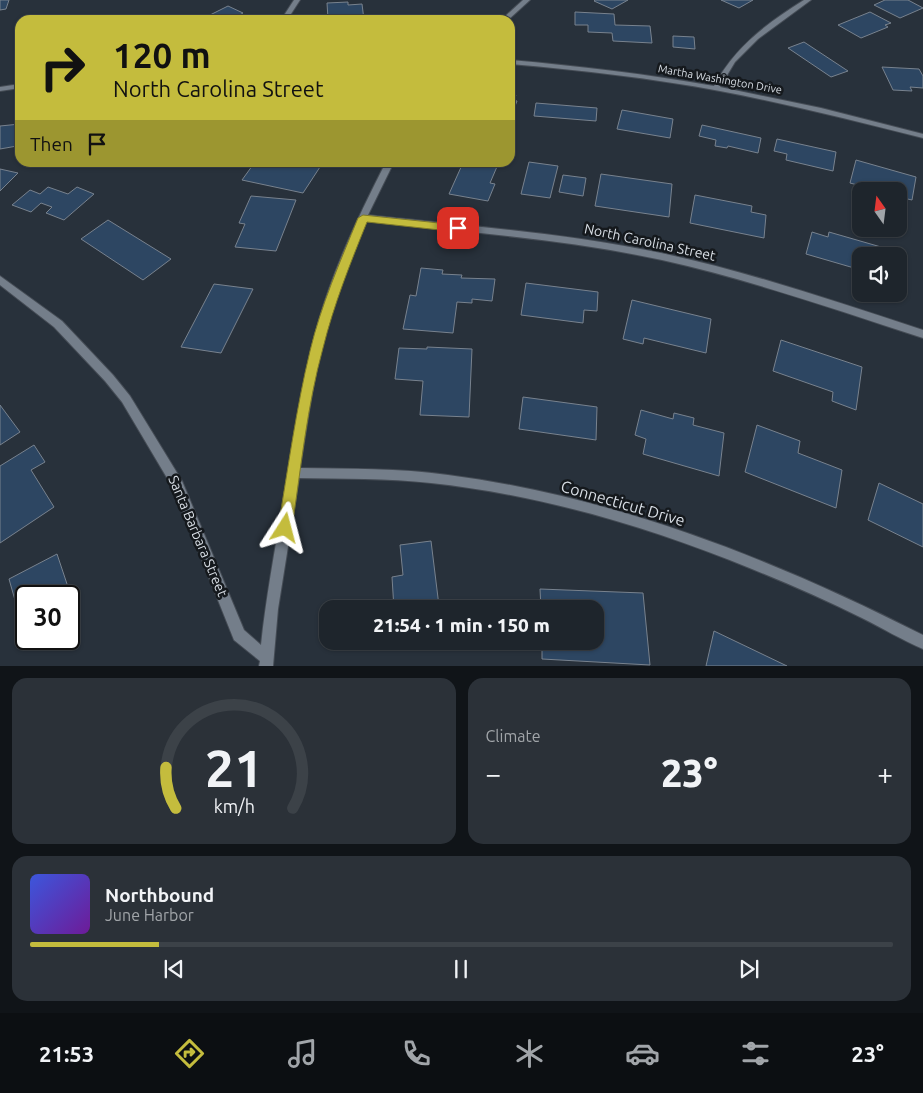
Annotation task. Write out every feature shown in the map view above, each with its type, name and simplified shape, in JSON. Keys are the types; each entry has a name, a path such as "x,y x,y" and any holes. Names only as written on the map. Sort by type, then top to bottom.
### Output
{"street":[{"path":"287,15 297,0"},
{"path":"510,15 527,0"},
{"path":"716,88 724,71 742,50 775,22 808,0"},
{"name":"Martha Washington Drive","path":"515,63 716,88 840,115 923,136"},
{"path":"0,89 15,87"},
{"path":"266,662 311,370 324,318 348,252 388,167"},
{"name":"North Carolina Street","path":"363,218 570,240 662,257 747,278 923,334"},
{"name":"Santa Barbara Street","path":"0,280 58,324 126,399 178,485 239,635 266,662"},
{"name":"Connecticut Drive","path":"294,473 410,476 448,480 514,491 616,515 707,545 809,586 862,610 923,642"}],"building":[{"path":"0,0 9,0 6,9 0,10"},
{"path":"595,0 628,0 612,9"},
{"path":"721,0 753,0 739,8"},
{"path":"885,0 908,0 923,8 900,18 874,5"},
{"path":"348,2 348,5 362,4 363,15 328,15 327,3"},
{"path":"228,6 243,13 240,15 210,15"},
{"path":"575,12 614,14 615,25 650,26 652,43 613,41 612,33 588,32 588,25 575,25"},
{"path":"870,12 891,23 885,25 888,27 861,38 838,25"},
{"path":"673,36 694,37 695,49 673,47"},
{"path":"804,42 848,71 831,77 788,48"},
{"path":"882,67 919,69 923,76 923,88 910,87 912,91 893,90"},
{"path":"536,103 597,108 596,121 534,116"},
{"path":"622,110 673,119 670,138 617,129"},
{"path":"15,124 15,146 0,149 0,126"},
{"path":"702,125 761,138 758,153 728,146 727,148 715,146 716,140 699,136"},
{"path":"777,139 836,152 833,171 786,160 787,154 774,151"},
{"path":"856,160 916,177 912,200 908,199 908,182 850,183"},
{"path":"529,162 558,166 550,198 521,194"},
{"path":"251,167 320,167 303,193 242,180"},
{"path":"461,167 497,167 490,183 495,184 488,201 449,194"},
{"path":"0,169 18,173 0,191"},
{"path":"601,174 672,184 669,217 595,206"},
{"path":"563,175 586,178 583,196 559,192"},
{"path":"48,187 68,194 77,187 94,194 64,220 46,213 52,207 41,203 31,212 12,205 30,190 40,194"},
{"path":"695,195 752,206 751,212 766,215 764,238 690,223"},
{"path":"251,196 296,200 276,251 235,247 245,224 239,223"},
{"path":"108,220 171,259 143,280 81,239"},
{"path":"812,232 828,237 829,232 881,247 852,247 852,267 806,254"},
{"path":"421,268 443,270 442,274 462,275 461,278 495,279 492,301 472,299 472,303 457,302 453,333 403,329 410,295 416,296"},
{"path":"526,283 598,292 597,311 584,310 583,323 521,315"},
{"path":"214,284 253,289 221,353 181,347"},
{"path":"632,300 711,319 706,353 644,338 643,344 623,339"},
{"path":"781,340 862,367 856,410 832,401 833,392 773,371"},
{"path":"427,347 472,349 469,417 420,415 423,381 395,379 399,348 427,349"},
{"path":"523,397 597,407 596,440 519,429"},
{"path":"0,405 20,432 0,445"},
{"path":"641,410 673,419 674,413 694,418 693,425 724,433 719,476 643,454 646,439 635,435"},
{"path":"757,425 800,441 798,453 842,470 836,508 745,472"},
{"path":"34,445 45,462 31,470 54,507 0,543 0,466"},
{"path":"879,483 923,504 923,547 868,520"},
{"path":"431,541 438,600 393,600 392,577 403,575 400,545"},
{"path":"57,554 67,585 15,585 15,600 9,579"},
{"path":"540,589 643,593 650,665 542,659 542,650 604,650 604,600 541,600"},
{"path":"714,631 787,666 706,666"}],"route":[{"path":"285,528 311,370 324,318 348,252 363,218 458,228"}]}
